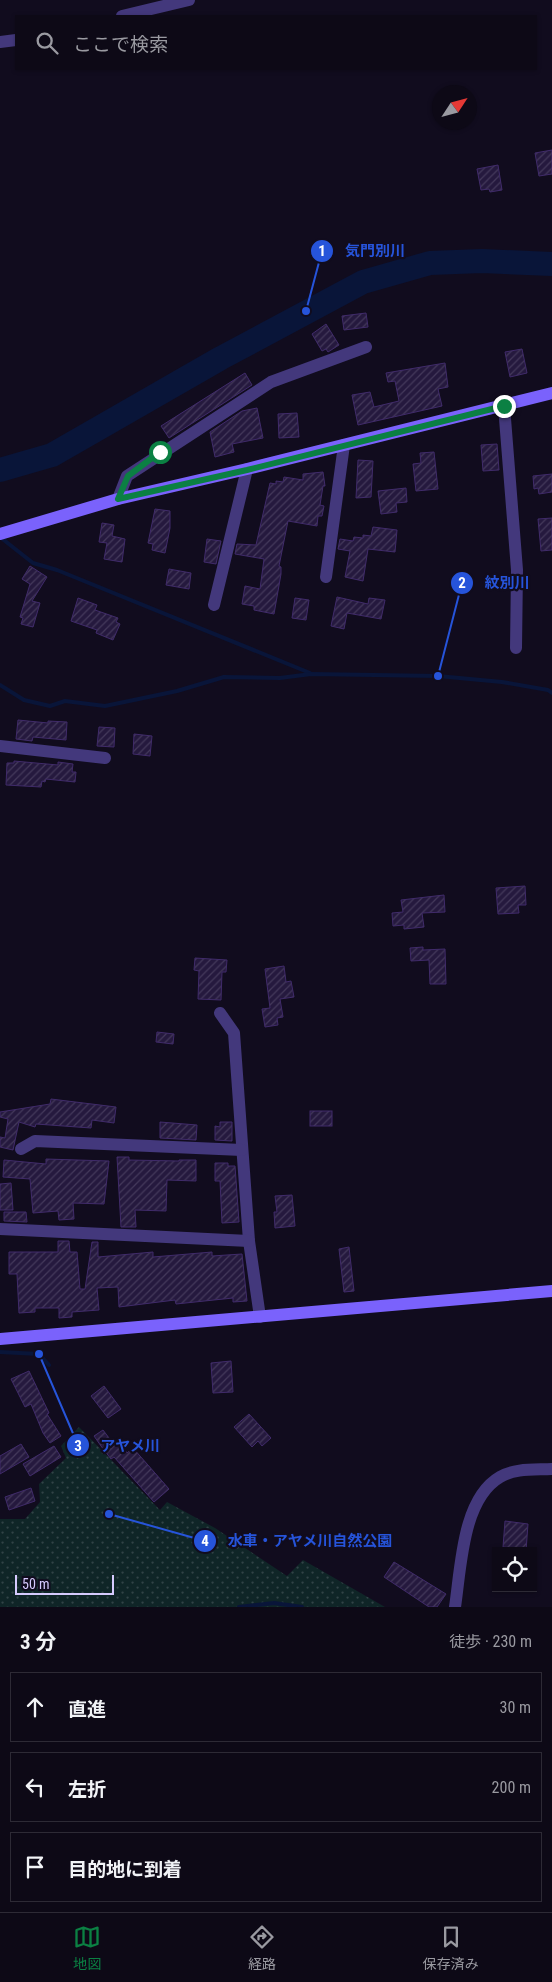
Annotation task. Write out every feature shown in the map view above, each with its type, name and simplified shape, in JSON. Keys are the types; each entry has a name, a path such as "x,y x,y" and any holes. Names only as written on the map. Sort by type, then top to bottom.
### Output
{"street":[{"path":"126,15 190,0"},
{"path":"0,42 15,40"},
{"path":"118,499 128,476 271,382 366,347"},
{"path":"0,534 118,499 247,470 552,393"},
{"path":"504,406 517,570 516,648"},
{"path":"326,577 344,445"},
{"path":"214,605 247,470"},
{"path":"0,746 105,758"},
{"path":"220,1013 234,1033 249,1240 260,1317"},
{"path":"21,1149 35,1141 242,1150"},
{"path":"0,1229 249,1240"},
{"path":"0,1339 552,1291"},
{"path":"455,1607 468,1526 478,1499 489,1485 500,1477 520,1470 552,1469"}],"green space":[{"path":"79,1427 160,1510 167,1502 215,1528 287,1576 303,1560 385,1607 0,1607 0,1519 25,1519 40,1502 39,1484 66,1458 61,1446"}],"building":[{"path":"552,150 552,174 539,176 535,153"},
{"path":"498,165 502,190 490,192 489,189 481,190 477,169"},
{"path":"366,313 368,327 344,330 342,316"},
{"path":"326,324 339,345 328,352 326,349 322,351 312,334"},
{"path":"522,349 527,373 510,377 505,352"},
{"path":"445,363 448,387 438,389 442,406 358,425 352,395 370,392 374,407 399,401 395,381 388,382 386,373"},
{"path":"245,373 252,385 169,438 161,426"},
{"path":"257,408 263,438 232,444 234,452 215,457 210,432 242,411"},
{"path":"297,413 299,437 279,438 278,414"},
{"path":"497,444 499,470 483,471 481,445"},
{"path":"434,452 438,489 416,491 413,464 421,463 420,453"},
{"path":"358,460 373,461 371,497 356,498"},
{"path":"323,472 325,486 323,486 320,505 324,506 322,516 318,516 317,526 288,521 279,566 281,567 281,574 274,614 254,610 254,606 242,604 245,586 260,589 264,559 235,554 237,544 256,545 270,483 276,484 276,481 283,482 284,477 303,480 303,474"},
{"path":"552,474 552,492 539,494 538,488 534,489 533,476"},
{"path":"406,488 407,502 396,503 397,512 381,514 378,491"},
{"path":"155,509 170,511 170,528 165,553 152,550 153,544 148,543"},
{"path":"552,518 552,550 541,551 538,519"},
{"path":"102,523 114,525 112,536 125,539 122,562 104,559 107,543 99,542"},
{"path":"373,527 397,530 395,552 368,549 363,581 345,577 350,551 338,549 340,539 353,541 354,537 363,538 363,535 371,536"},
{"path":"207,539 221,541 216,564 204,562"},
{"path":"30,566 47,577 32,601 40,603 33,627 21,624 23,618 20,617 30,584 22,579"},
{"path":"169,569 191,573 189,589 166,585"},
{"path":"337,597 368,604 369,598 385,600 381,619 347,613 344,629 331,626"},
{"path":"78,598 97,605 95,610 118,618 116,622 120,624 113,640 96,633 97,630 71,621"},
{"path":"295,598 309,600 306,620 292,618"},
{"path":"18,720 48,723 48,721 67,722 66,740 33,737 32,741 16,739"},
{"path":"99,727 115,728 114,747 97,746"},
{"path":"134,734 152,736 150,756 133,754"},
{"path":"14,761 58,765 58,762 73,764 72,772 76,772 75,782 46,779 45,782 42,781 41,787 6,785 7,763 14,763"},
{"path":"525,886 526,905 518,905 519,913 498,914 496,888"},
{"path":"444,895 445,912 422,913 424,927 404,929 404,925 393,926 392,913 403,912 401,900"},
{"path":"423,947 423,950 445,949 446,984 430,984 429,960 411,961 410,948"},
{"path":"195,958 227,960 226,972 222,972 221,1000 198,999 199,971 194,970"},
{"path":"284,966 286,982 291,981 294,997 280,999 283,1017 277,1018 278,1025 265,1027 262,1009 270,1008 265,969"},
{"path":"157,1032 174,1034 173,1044 156,1042"},
{"path":"51,1099 116,1107 114,1123 92,1120 91,1128 36,1124 35,1127 19,1122 13,1150 0,1147 0,1137 5,1138 8,1119 0,1117 0,1112 50,1104"},
{"path":"310,1111 332,1111 332,1126 310,1126"},
{"path":"160,1122 197,1125 196,1140 160,1138"},
{"path":"220,1122 232,1122 232,1141 215,1140 215,1126 220,1127"},
{"path":"117,1157 129,1157 129,1160 196,1160 196,1181 167,1180 166,1211 135,1210 136,1227 121,1227"},
{"path":"46,1159 109,1161 104,1204 73,1203 74,1219 59,1220 58,1211 33,1213 30,1179 3,1177 4,1160 46,1164"},
{"path":"215,1163 228,1163 228,1166 235,1166 239,1222 222,1223 220,1181 215,1181"},
{"path":"11,1183 13,1210 0,1210 0,1184"},
{"path":"292,1195 295,1226 275,1228 274,1212 277,1212 275,1196"},
{"path":"4,1212 26,1212 27,1222 4,1221"},
{"path":"58,1241 69,1241 70,1252 77,1252 80,1289 85,1289 92,1242 98,1242 98,1257 153,1252 153,1257 212,1252 212,1256 242,1254 247,1301 233,1302 233,1298 176,1304 175,1300 119,1307 118,1287 97,1288 99,1310 72,1312 72,1317 59,1318 59,1308 35,1308 35,1312 19,1313 17,1274 9,1274 9,1252 58,1252"},
{"path":"349,1247 354,1291 344,1292 339,1249"},
{"path":"231,1361 233,1392 213,1393 211,1363"},
{"path":"29,1371 49,1413 47,1414 61,1436 50,1443 43,1433 31,1404 25,1407 11,1379"},
{"path":"104,1386 121,1409 108,1418 91,1396"},
{"path":"249,1414 271,1438 262,1446 258,1441 252,1447 234,1427"},
{"path":"103,1430 112,1442 114,1441 118,1447 121,1444 127,1453 133,1448 169,1489 154,1502 114,1457 111,1459 101,1446 94,1436"},
{"path":"21,1444 29,1457 0,1474 0,1456"},
{"path":"54,1446 61,1457 30,1476 23,1464"},
{"path":"31,1488 35,1501 9,1510 5,1497"},
{"path":"505,1521 528,1524 526,1547 503,1547"},
{"path":"394,1562 446,1594 437,1607 429,1607 384,1577"}],"waterway":[{"path":"0,470 52,455 221,358 363,282 430,263 482,261 552,264"},
{"path":"0,537 33,563 57,570 310,673"},
{"path":"0,685 24,700 50,706 65,701 105,706 177,691 224,677 280,678 311,674 438,676 502,682 548,690 552,693"},
{"path":"0,1352 39,1354 49,1365"},
{"path":"239,1607 274,1603 302,1607"}],"place":[{"name":"気門別川","path":"306,311"},
{"name":"紋別川","path":"438,676"},
{"name":"アヤメ川","path":"39,1354"},
{"name":"水車・アヤメ川自然公園","path":"109,1514"}],"route":[{"path":"160,452 128,476 118,499 247,470 504,406"}]}
